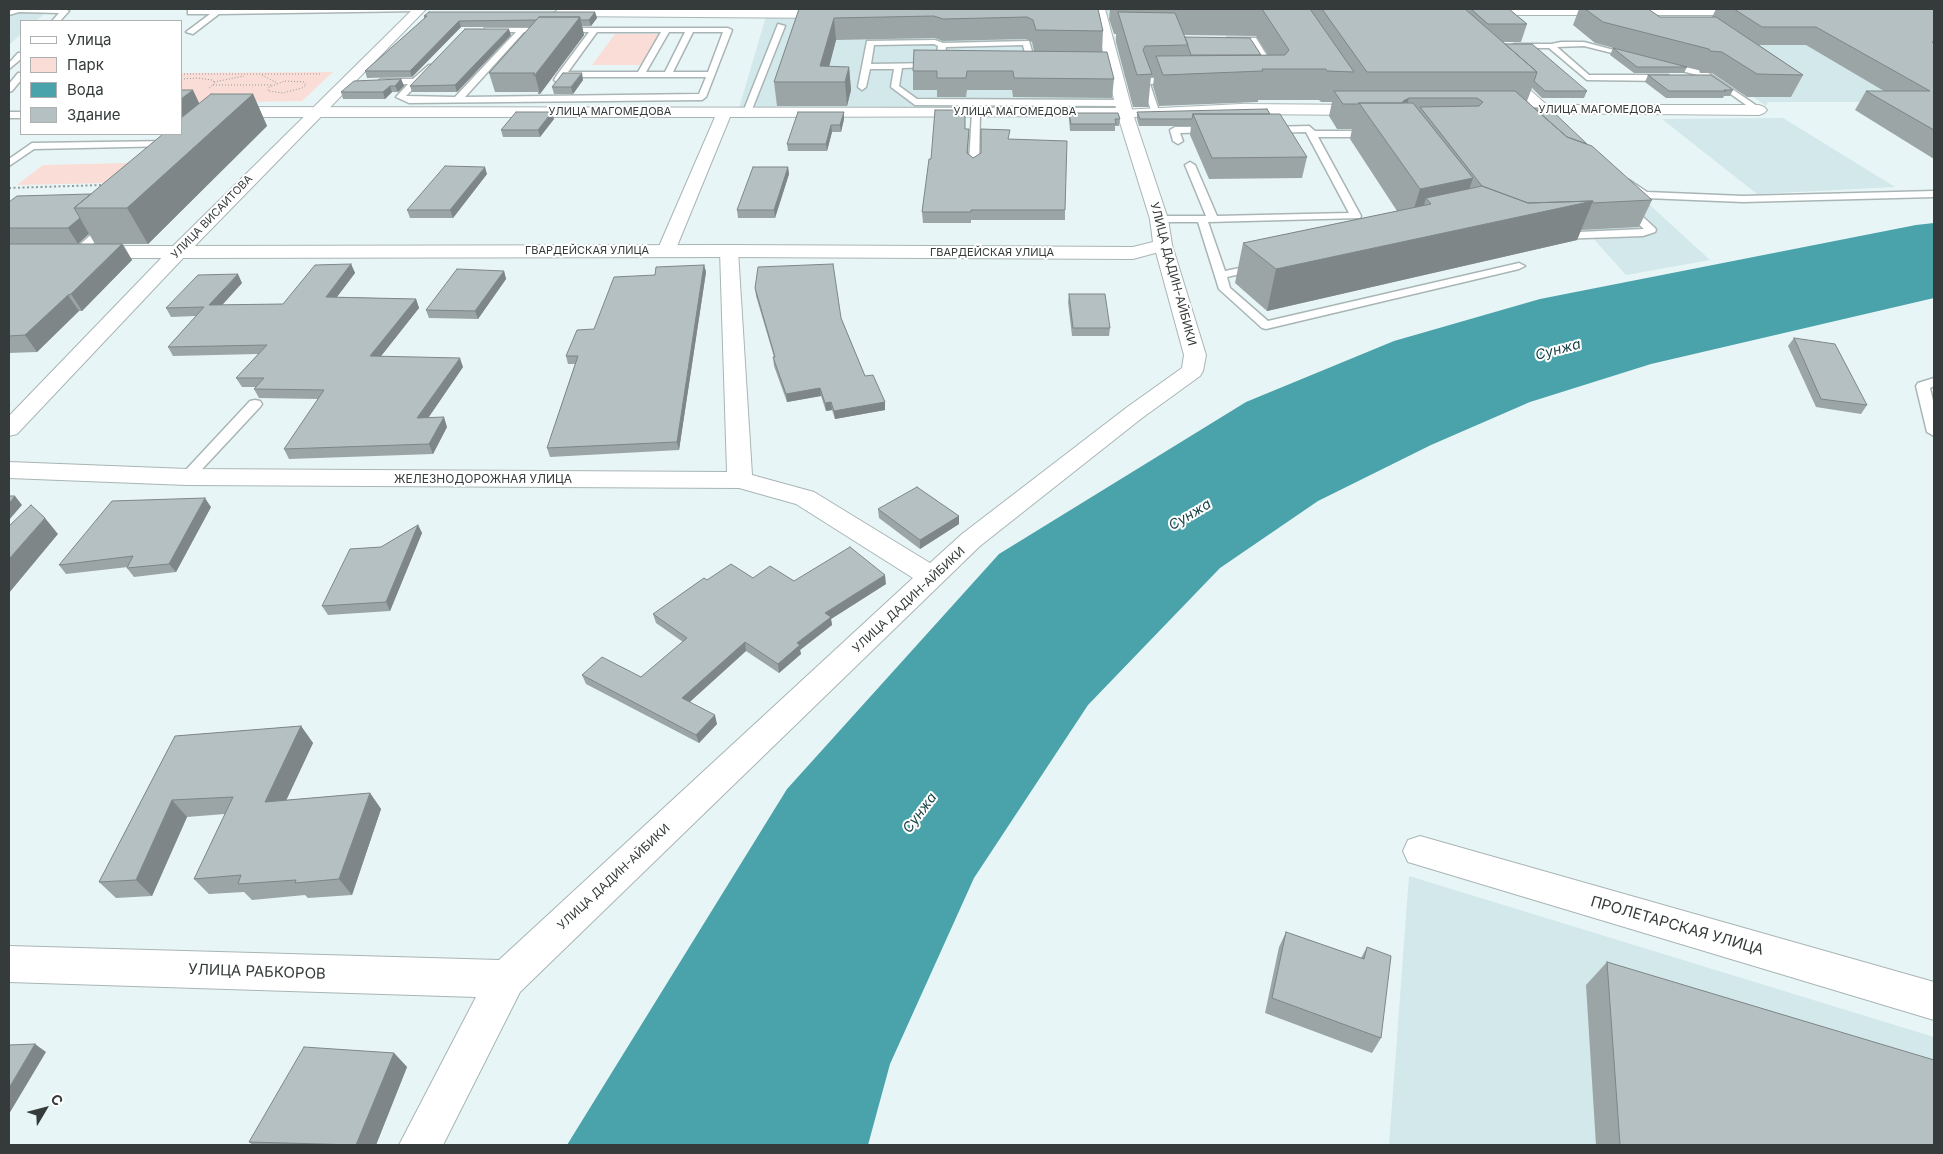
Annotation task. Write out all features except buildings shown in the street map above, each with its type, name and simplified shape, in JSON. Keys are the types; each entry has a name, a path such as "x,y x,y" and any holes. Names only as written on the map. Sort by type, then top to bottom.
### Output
{"street":[{"path":"1742,10 1766,14 1461,13 1742,10"},
{"path":"543,14 604,11 782,16 852,14"},
{"path":"412,14 435,13"},
{"name":"УЛИЦА ДАДИН-АЙБИКИ","path":"420,1145 506,979 971,540 1134,412 1192,371 1195,355 1161,232 1123,108 1106,63 1111,39 1100,13"},
{"name":"УЛИЦА ВИСАИТОВА","path":"9,429 178,252 412,14"},
{"path":"1488,59 1547,110"},
{"path":"1028,62 1045,62"},
{"name":"УЛИЦА МАГОМЕДОВА","path":"182,112 976,112 1123,108 1155,111 1355,106 1377,110"},
{"name":"УЛИЦА МАГОМЕДОВА","path":"1519,110 1759,110"},
{"path":"666,251 725,112"},
{"name":"ГВАРДЕЙСКАЯ УЛИЦА","path":"58,252 729,251 1096,254 1133,253 1161,232"},
{"path":"729,251 740,480"},
{"name":"ЖЕЛЕЗНОДОРОЖНАЯ УЛИЦА","path":"9,470 188,477 740,480 805,498 932,577"},
{"name":"ПРОЛЕТАРСКАЯ УЛИЦА","path":"1420,851 1934,1001"},
{"name":"УЛИЦА РАБКОРОВ","path":"9,964 506,979"}],"lane":[{"path":"196,9 191,12 412,14"},
{"path":"9,13 18,10 65,11 57,20"},
{"path":"190,32 217,12"},
{"path":"747,112 782,16"},
{"path":"205,21 224,21"},
{"path":"433,62 400,97 409,100 458,99 484,96 544,98 702,97 728,30 595,30 538,33 522,30 477,30"},
{"path":"458,99 522,30"},
{"path":"544,98 595,30"},
{"path":"641,74 666,30"},
{"path":"668,74 690,30"},
{"path":"1224,40 1253,40 1278,81 1269,81"},
{"path":"862,87 870,42 935,42 942,45 1026,43 1028,62"},
{"path":"1503,46 1584,44 1639,58"},
{"path":"937,64 940,60 942,45"},
{"path":"1551,46 1587,77 1673,78"},
{"path":"9,67 20,56"},
{"path":"1658,62 1704,74 1759,110"},
{"path":"866,67 946,64"},
{"path":"898,67 895,87 915,102 1123,108"},
{"path":"562,75 711,74"},
{"path":"9,89 20,76"},
{"path":"1683,78 1711,78"},
{"path":"344,83 415,81"},
{"path":"1155,111 1145,81 1183,81"},
{"path":"1547,110 1566,124"},
{"path":"220,124 233,112"},
{"path":"974,163 976,112"},
{"path":"9,121 16,115"},
{"path":"1161,232 1208,219 1360,219 1309,129 1261,130"},
{"path":"1178,141 1175,130 1222,130"},
{"path":"1311,134 1388,134"},
{"path":"9,162 32,146 182,144"},
{"path":"1190,165 1208,219 1225,289 1266,325 1519,266"},
{"path":"1624,178 1638,192 1651,196 1743,199 1934,194"},
{"path":"1542,237 1643,233 1651,230 1615,196"},
{"path":"78,252 117,216"},
{"path":"1222,275 1268,265"},
{"path":"1934,382 1923,386 1934,432"},
{"path":"188,477 255,404"}],"path":[{"path":"182,74 325,74 319,80"},
{"path":"214,82 252,74"},
{"path":"260,74 277,83"},
{"path":"182,80 206,78"},
{"path":"296,81 304,82 306,85 294,92 268,91 269,87 274,85 296,81"},
{"path":"213,85 274,85"},
{"path":"9,188 107,185 101,190"}],"shaded area":[{"path":"9,9 50,9 37,20 20,20 20,35 9,45"},
{"path":"514,9 1426,9 1434,17 1106,16 1111,37 1189,38 1204,79 1123,78 1131,112 739,108 767,13"},
{"path":"1934,21 1934,102 1768,102 1766,106 1647,22"},
{"path":"1783,118 1895,187 1757,194 1662,119"},
{"path":"1487,120 1557,120 1710,260 1626,275"},
{"path":"1409,876 1934,1037 1934,1145 1389,1145"}],"green space":[{"path":"615,34 661,34 641,65 592,65"},
{"path":"333,72 302,101 182,103 182,73"},
{"path":"130,163 106,183 17,185 43,165"}],"water":[{"name":"Сунжа","path":"1934,223 1934,298 1651,364 1530,402 1431,445 1318,501 1220,568 1088,705 974,878 890,1064 868,1145 567,1145 787,789 999,554 1246,402 1394,341 1540,299"}]}
